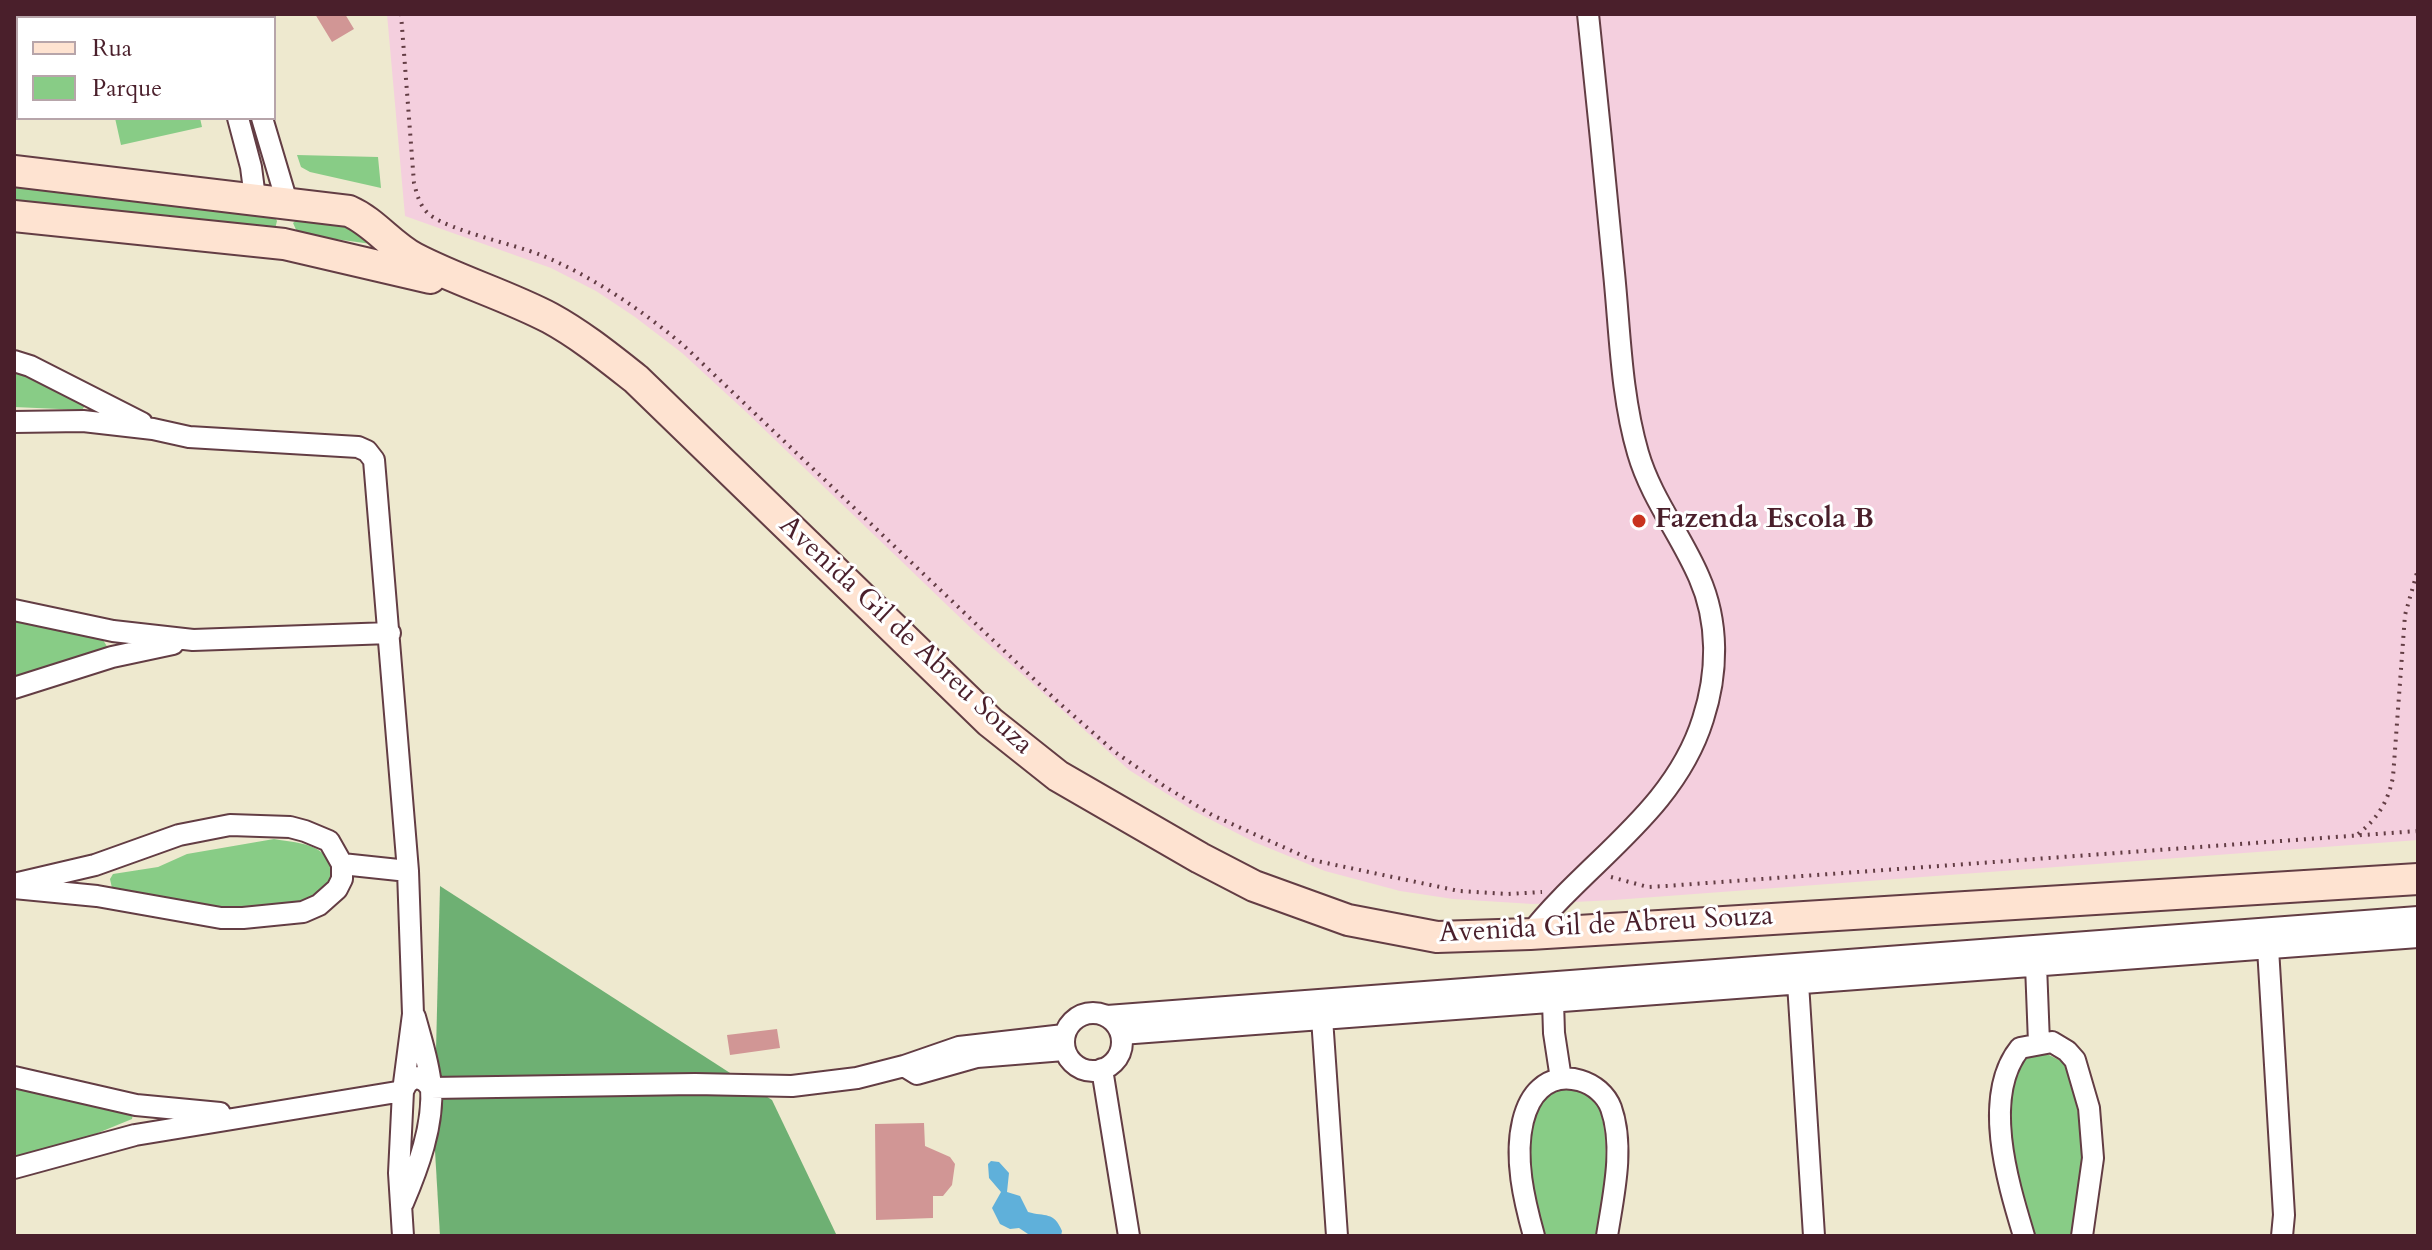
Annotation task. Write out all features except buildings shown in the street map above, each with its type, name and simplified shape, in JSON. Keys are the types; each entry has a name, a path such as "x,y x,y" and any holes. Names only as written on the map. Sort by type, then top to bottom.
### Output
{"street":[{"path":"1530,934 1553,906 1620,843 1679,773 1703,720 1714,671 1715,646 1708,601 1699,577 1646,475 1631,420 1622,362 1588,14"},
{"path":"239,120 251,167 255,198"},
{"path":"263,120 286,196"},
{"path":"273,120 287,172 284,244"},
{"name":"Avenida Gil de Abreu Souza","path":"14,171 255,198 286,196 336,208 358,215 404,252 550,318 636,379 990,722 1058,776 1254,886 1348,920 1437,937 1530,934 2418,879"},
{"name":"Avenida Gil de Abreu Souza","path":"14,216 284,244 483,290"},
{"path":"14,361 153,429"},
{"path":"83,421 90,396"},
{"path":"14,422 83,421 153,429 189,437 358,447 367,451 374,460 408,871 413,1014 403,1091 399,1173 403,1236"},
{"path":"14,610 113,631 193,640 390,633"},
{"path":"112,657 113,631"},
{"path":"14,688 112,657 193,640"},
{"path":"230,825 290,827 305,831 329,841 342,864 342,879 337,889 319,905 303,912 221,918 97,896 14,886 95,865 179,835 230,825"},
{"path":"342,864 408,871"},
{"path":"95,865 97,896"},
{"path":"1107,1016 1121,1034 1122,1042 1116,1059 1102,1069 1092,1071 1075,1065 1064,1043 1073,1020 1080,1015 1098,1013 1107,1016 2418,917"},
{"path":"1121,1034 2418,937"},
{"path":"2268,948 2284,1215 2282,1236"},
{"path":"2036,965 2039,1043"},
{"path":"1798,983 1814,1236"},
{"path":"1553,1001 1561,1079"},
{"path":"401,1207 414,1177 427,1129 431,1088 413,1014"},
{"path":"1322,1018 1337,1236"},
{"path":"2024,1236 2008,1180 2000,1095 2010,1060 2020,1048 2052,1042 2075,1060 2089,1108 2093,1158 2082,1236"},
{"path":"431,1088 695,1084 792,1086 833,1083 904,1066 917,1074 977,1057 1064,1043"},
{"path":"1102,1069 1129,1236"},
{"path":"14,1077 136,1105 244,1116"},
{"path":"1534,1236 1523,1196 1522,1123 1530,1102 1542,1087 1561,1079 1584,1081 1595,1086 1604,1094 1612,1110 1615,1158 1607,1236"},
{"path":"403,1091 410,1102 419,1103 431,1088"},
{"path":"14,1168 135,1135 403,1091"},
{"path":"135,1135 136,1105"},
{"path":"2284,1215 2290,1236"}],"path":[{"path":"401,14 414,183 427,213 437,220 511,244 558,264 616,295 657,323 1058,702 1134,767 1212,815 1312,860 1459,891 1508,894 1543,892 1598,873 1632,883 1666,886 2418,831"},
{"path":"2356,835 2371,824 2383,809 2393,777 2405,615 2418,569"}],"shaded area":[{"name":"Fazenda Escola B","path":"387,14 2418,14 2418,840 1533,904 1453,899 1400,891 1325,871 1254,842 1194,811 1129,770 975,632 682,353 635,317 596,291 551,268 405,216"}],"green space":[{"path":"176,14 176,16 108,16"},
{"path":"115,120 200,120 202,127 121,145"},
{"path":"297,155 378,157 381,188 310,172 301,167"},
{"path":"14,185 268,212 277,221 274,233 14,205"},
{"path":"300,217 356,225 379,245 298,234 293,223"},
{"path":"14,371 42,380 87,403 82,410 14,407"},
{"path":"14,620 103,640 108,648 14,681"},
{"path":"274,839 304,844 320,851 337,876 332,887 298,907 230,914 112,888 110,879 113,874 158,867 187,854"},
{"path":"440,886 772,1100 837,1236 440,1236 434,1134"},
{"path":"2043,1052 2069,1065 2086,1157 2075,1236 2032,1236 2013,1174 2008,1098 2013,1073 2028,1057"},
{"path":"14,1085 133,1114 132,1119 66,1146 14,1157"},
{"path":"1551,1088 1583,1091 1592,1096 1599,1107 1606,1163 1602,1236 1543,1236 1534,1188 1530,1131 1537,1102"}],"water":[{"path":"991,1161 999,1162 1009,1173 1007,1192 1020,1196 1028,1212 1056,1220 1062,1231 1061,1236 1031,1236 1019,1228 1010,1229 1000,1224 992,1208 1001,1192 989,1178 988,1164"}],"place":[{"name":"Fazenda Escola B","path":"1639,521"}]}
